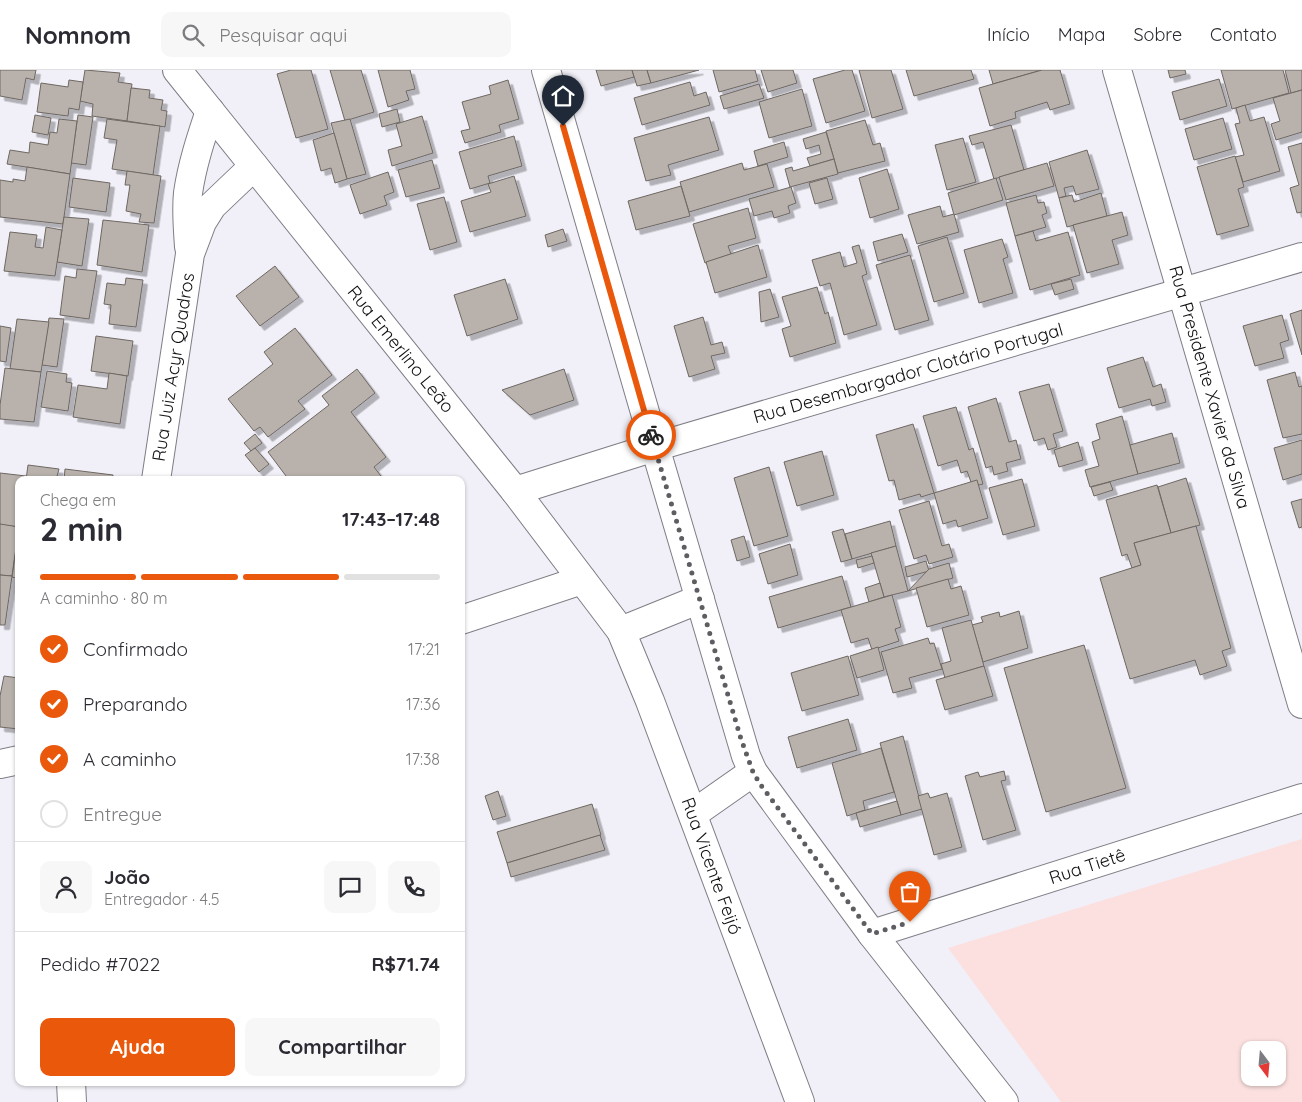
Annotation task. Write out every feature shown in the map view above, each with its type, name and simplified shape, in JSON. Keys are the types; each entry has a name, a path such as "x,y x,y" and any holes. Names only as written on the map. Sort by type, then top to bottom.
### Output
{"street":[{"name":"Rua Emerlino Leão","path":"177,70 515,491 621,631"},
{"path":"546,70 655,447 753,772 872,934 1004,1102"},
{"name":"Rua Presidente Xavier da Silva","path":"1117,70 1302,704"},
{"name":"Rua Juiz Acyr Quadros","path":"190,254 187,219 188,195 193,165 210,111"},
{"name":"Rua Juiz Acyr Quadros","path":"157,476 190,254 202,222 212,206 254,166"},
{"name":"Rua Desembargador Clotário Portugal","path":"515,491 655,447 1302,257"},
{"path":"465,619 582,580"},
{"path":"621,631 700,599"},
{"name":"Rua Vicente Feijó","path":"621,631 693,814 800,1102"},
{"path":"0,764 15,761"},
{"path":"693,814 753,772"},
{"name":"Rua Tietê","path":"872,934 1302,798"},
{"path":"71,1086 72,1102"}],"shaded area":[{"path":"1302,839 1302,1102 1061,1102 948,948"}],"building":[{"path":"0,70 36,70 34,80 26,78 22,100 0,96"},
{"path":"85,70 120,73 118,82 132,84 127,121 92,116 93,104 80,101"},
{"path":"291,70 311,70 328,129 296,138 277,74"},
{"path":"330,70 361,70 374,112 345,121"},
{"path":"378,70 410,70 415,89 406,91 409,100 388,107"},
{"path":"596,70 632,70 634,77 601,86"},
{"path":"632,70 647,70 651,83 637,86"},
{"path":"647,70 699,70 651,83"},
{"path":"713,70 755,70 758,81 719,92"},
{"path":"761,70 793,70 797,83 768,92"},
{"path":"845,70 852,70 865,111 826,123 813,79"},
{"path":"859,70 891,70 903,109 872,118"},
{"path":"906,70 971,70 974,79 914,96"},
{"path":"989,70 1042,70 993,84"},
{"path":"1042,70 1060,70 1070,104 1050,110 1047,102 1015,112 1016,118 990,126 979,88"},
{"path":"1168,70 1185,70 1186,74 1170,78"},
{"path":"1221,70 1283,70 1289,93 1232,109"},
{"path":"1285,70 1302,70 1302,90 1291,93"},
{"path":"1219,79 1227,106 1180,120 1172,92"},
{"path":"69,80 83,82 79,110 69,108 68,116 37,112 41,83 68,87"},
{"path":"508,80 519,119 499,125 501,132 465,143 461,131 470,129 462,102 491,94 489,86"},
{"path":"690,82 694,96 706,92 710,105 642,125 634,98"},
{"path":"759,84 764,98 724,109 720,96"},
{"path":"131,88 150,90 149,98 163,100 161,110 167,111 165,127 127,121"},
{"path":"802,89 812,126 769,138 759,102"},
{"path":"1302,90 1302,132 1276,140 1271,124 1280,121 1273,98"},
{"path":"1245,105 1250,121 1264,117 1280,171 1243,182 1235,157 1244,155 1235,124 1240,123 1236,108"},
{"path":"397,109 400,122 382,127 379,114"},
{"path":"35,115 51,118 48,135 32,132"},
{"path":"78,115 93,117 86,165 71,163"},
{"path":"422,116 433,153 392,166 388,150 402,146 396,124"},
{"path":"709,117 719,150 668,165 671,175 646,181 634,138"},
{"path":"1223,118 1232,149 1194,160 1185,129"},
{"path":"59,119 77,121 70,174 7,164 10,150 29,153 30,142 48,145 50,132 57,133"},
{"path":"107,119 160,126 153,175 112,169 117,140 104,138"},
{"path":"350,119 366,174 347,179 331,123"},
{"path":"865,120 873,145 880,143 885,161 838,173 826,131"},
{"path":"1011,125 1024,170 994,179 983,142 972,145 969,136"},
{"path":"826,132 834,159 810,166 807,158 821,154 819,145 806,149 803,139"},
{"path":"334,133 347,179 335,183 331,168 321,171 313,140"},
{"path":"514,136 522,166 488,176 490,183 470,189 459,152"},
{"path":"963,138 976,182 947,190 935,145"},
{"path":"784,142 788,157 758,166 754,151"},
{"path":"1302,143 1302,212 1297,213 1290,188 1299,185 1288,147"},
{"path":"1087,150 1099,189 1076,195 1073,186 1064,188 1066,196 1059,198 1049,162"},
{"path":"1235,156 1244,187 1238,189 1249,226 1217,235 1197,167"},
{"path":"834,159 838,174 790,187 785,169 792,167 793,171"},
{"path":"432,160 440,188 406,197 398,170"},
{"path":"742,163 744,170 767,164 774,187 689,212 680,182"},
{"path":"1047,163 1054,186 1006,200 999,177"},
{"path":"27,167 70,174 63,224 0,217 0,180 13,182 13,179 25,181"},
{"path":"887,169 899,209 870,218 859,178"},
{"path":"127,171 161,176 154,223 139,222 141,214 126,211 130,185 125,185"},
{"path":"388,172 394,192 384,196 387,205 360,214 350,185"},
{"path":"514,176 526,216 470,232 461,201 491,192 488,184"},
{"path":"73,178 110,183 106,212 69,207"},
{"path":"827,178 833,199 815,204 809,183"},
{"path":"996,178 1003,200 954,215 948,193"},
{"path":"681,186 690,216 636,230 628,201"},
{"path":"791,187 796,203 788,206 790,213 774,218 772,211 754,216 749,199"},
{"path":"1101,193 1107,216 1067,227 1059,198 1072,195 1074,202"},
{"path":"1036,195 1038,203 1044,202 1047,213 1042,215 1046,227 1015,236 1006,203"},
{"path":"444,197 457,242 430,250 417,204"},
{"path":"940,206 943,217 954,214 959,232 917,244 908,215"},
{"path":"748,208 756,238 728,246 731,254 705,263 693,224"},
{"path":"1122,212 1128,235 1112,240 1119,264 1087,273 1073,225"},
{"path":"64,217 89,219 82,266 57,262"},
{"path":"103,220 149,225 142,272 97,265"},
{"path":"46,227 62,230 55,276 4,271 10,232 37,235 35,247 43,248"},
{"path":"563,229 567,241 548,247 545,235"},
{"path":"1033,231 1036,241 1068,232 1080,275 1030,290 1015,236"},
{"path":"902,234 908,252 878,261 873,242"},
{"path":"947,237 964,293 934,302 918,246"},
{"path":"1002,239 1008,257 1003,259 1013,293 979,303 964,250"},
{"path":"758,245 767,277 715,293 706,262"},
{"path":"859,245 867,274 862,276 877,325 844,335 830,283 820,286 812,260 840,252 844,267 857,263 852,247"},
{"path":"910,255 929,320 895,330 876,265"},
{"path":"275,266 299,297 260,326 236,296"},
{"path":"77,269 97,271 89,319 60,315 65,276 76,278"},
{"path":"126,278 143,280 136,327 109,324 111,305 104,304 107,283 125,285"},
{"path":"505,279 518,319 467,336 454,295"},
{"path":"1071,279 1074,289 1055,295 1051,284"},
{"path":"817,287 825,314 828,312 836,343 790,357 782,329 791,326 782,297"},
{"path":"770,289 779,317 761,322 759,292"},
{"path":"1302,310 1302,355 1290,314"},
{"path":"1282,315 1289,340 1280,343 1284,358 1255,366 1243,326"},
{"path":"703,317 711,345 722,342 725,353 711,356 715,369 689,377 674,326"},
{"path":"49,318 64,319 57,367 42,365"},
{"path":"17,319 49,322 41,372 10,369"},
{"path":"0,326 11,328 6,362 0,361"},
{"path":"295,328 332,375 298,401 305,409 268,437 260,427 254,431 228,399 273,364 264,352"},
{"path":"96,336 133,341 128,376 91,371"},
{"path":"1143,357 1153,387 1161,384 1166,402 1152,406 1150,399 1119,408 1107,368"},
{"path":"5,368 41,372 34,422 0,419"},
{"path":"357,369 375,393 351,412 386,457 374,467 381,476 286,476 268,452 329,405 322,396"},
{"path":"564,369 574,400 530,415 502,390"},
{"path":"47,371 67,374 66,382 72,383 68,411 41,407"},
{"path":"1295,372 1299,387 1302,386 1302,434 1283,438 1267,380"},
{"path":"109,373 127,376 120,424 73,417 78,385 107,389"},
{"path":"1049,384 1063,431 1053,434 1057,447 1048,450 1044,438 1034,441 1019,392"},
{"path":"996,398 1009,442 1016,440 1021,459 1006,463 1008,471 994,475 992,466 986,468 968,407"},
{"path":"956,407 969,450 973,448 983,484 979,485 971,482 967,471 961,473 957,460 938,466 923,416"},
{"path":"1122,416 1138,474 1090,487 1085,470 1099,466 1092,442 1100,439 1096,424"},
{"path":"913,424 934,493 921,497 920,494 899,500 894,480 889,481 876,435"},
{"path":"1172,433 1180,463 1138,474 1130,445"},
{"path":"255,434 262,443 251,451 244,443"},
{"path":"1302,440 1302,474 1283,480 1274,448"},
{"path":"1078,442 1083,460 1059,467 1054,450"},
{"path":"255,448 269,464 259,472 245,455"},
{"path":"822,451 834,495 797,506 784,462"},
{"path":"28,465 59,469 57,476 27,476"},
{"path":"769,467 788,536 754,546 734,478"},
{"path":"65,469 113,475 113,476 64,476"},
{"path":"0,473 26,476 15,476 15,527 0,525"},
{"path":"1186,478 1200,525 1171,533 1158,487"},
{"path":"1022,479 1035,526 1003,535 989,488"},
{"path":"977,480 988,518 958,527 956,520 943,524 934,493"},
{"path":"1110,482 1113,490 1094,496 1091,487"},
{"path":"1157,485 1171,533 1134,543 1141,565 1132,568 1127,554 1122,556 1106,500"},
{"path":"1302,499 1302,527 1299,528 1291,502"},
{"path":"929,501 942,546 949,544 953,557 929,564 926,555 914,559 899,510"},
{"path":"890,521 896,546 852,559 845,534"},
{"path":"0,524 15,526 15,555 12,576 0,575"},
{"path":"1196,526 1231,648 1222,651 1227,666 1200,675 1195,660 1130,679 1100,578 1141,565 1134,543"},
{"path":"843,529 852,559 841,562 832,532"},
{"path":"744,536 750,557 737,561 731,540"},
{"path":"790,544 798,575 768,584 759,554"},
{"path":"896,546 908,591 884,597 871,553"},
{"path":"15,556 15,578 12,577"},
{"path":"872,556 874,563 858,568 856,560"},
{"path":"926,561 929,571 907,577 905,567"},
{"path":"949,563 953,578 908,591 929,569"},
{"path":"0,575 12,576 5,625 0,625"},
{"path":"842,576 851,607 778,628 769,597"},
{"path":"948,579 951,589 961,586 969,615 927,627 916,588"},
{"path":"880,583 884,597 869,602 865,588"},
{"path":"892,595 901,627 895,629 899,641 872,650 868,638 851,643 841,610"},
{"path":"1019,611 1028,648 983,662 972,625 983,622 981,617 999,612 1000,617"},
{"path":"971,620 984,666 945,678 941,664 951,661 942,628"},
{"path":"928,638 930,644 934,643 942,669 909,678 912,688 893,693 881,652"},
{"path":"1084,645 1126,788 1046,812 1004,668"},
{"path":"878,647 884,670 857,678 850,656"},
{"path":"848,656 859,695 802,711 791,673"},
{"path":"984,666 993,696 945,710 936,680"},
{"path":"4,676 15,677 15,729 0,727 0,696"},
{"path":"848,719 857,750 797,768 788,737"},
{"path":"903,736 922,809 901,815 880,743"},
{"path":"881,748 894,792 863,801 865,810 847,816 832,763"},
{"path":"1004,771 1006,780 1001,781 1016,830 983,840 965,776 978,772 980,777"},
{"path":"498,791 506,816 493,820 485,796"},
{"path":"928,793 930,798 947,793 962,847 934,855 918,796"},
{"path":"897,801 901,815 860,827 856,813"},
{"path":"592,804 601,835 507,863 497,832"},
{"path":"600,835 605,850 511,877 507,863"}],"way so far":[{"path":"651,435 746,756 753,772 872,934 910,922"}],"route":[{"path":"563,126 651,435"}]}
